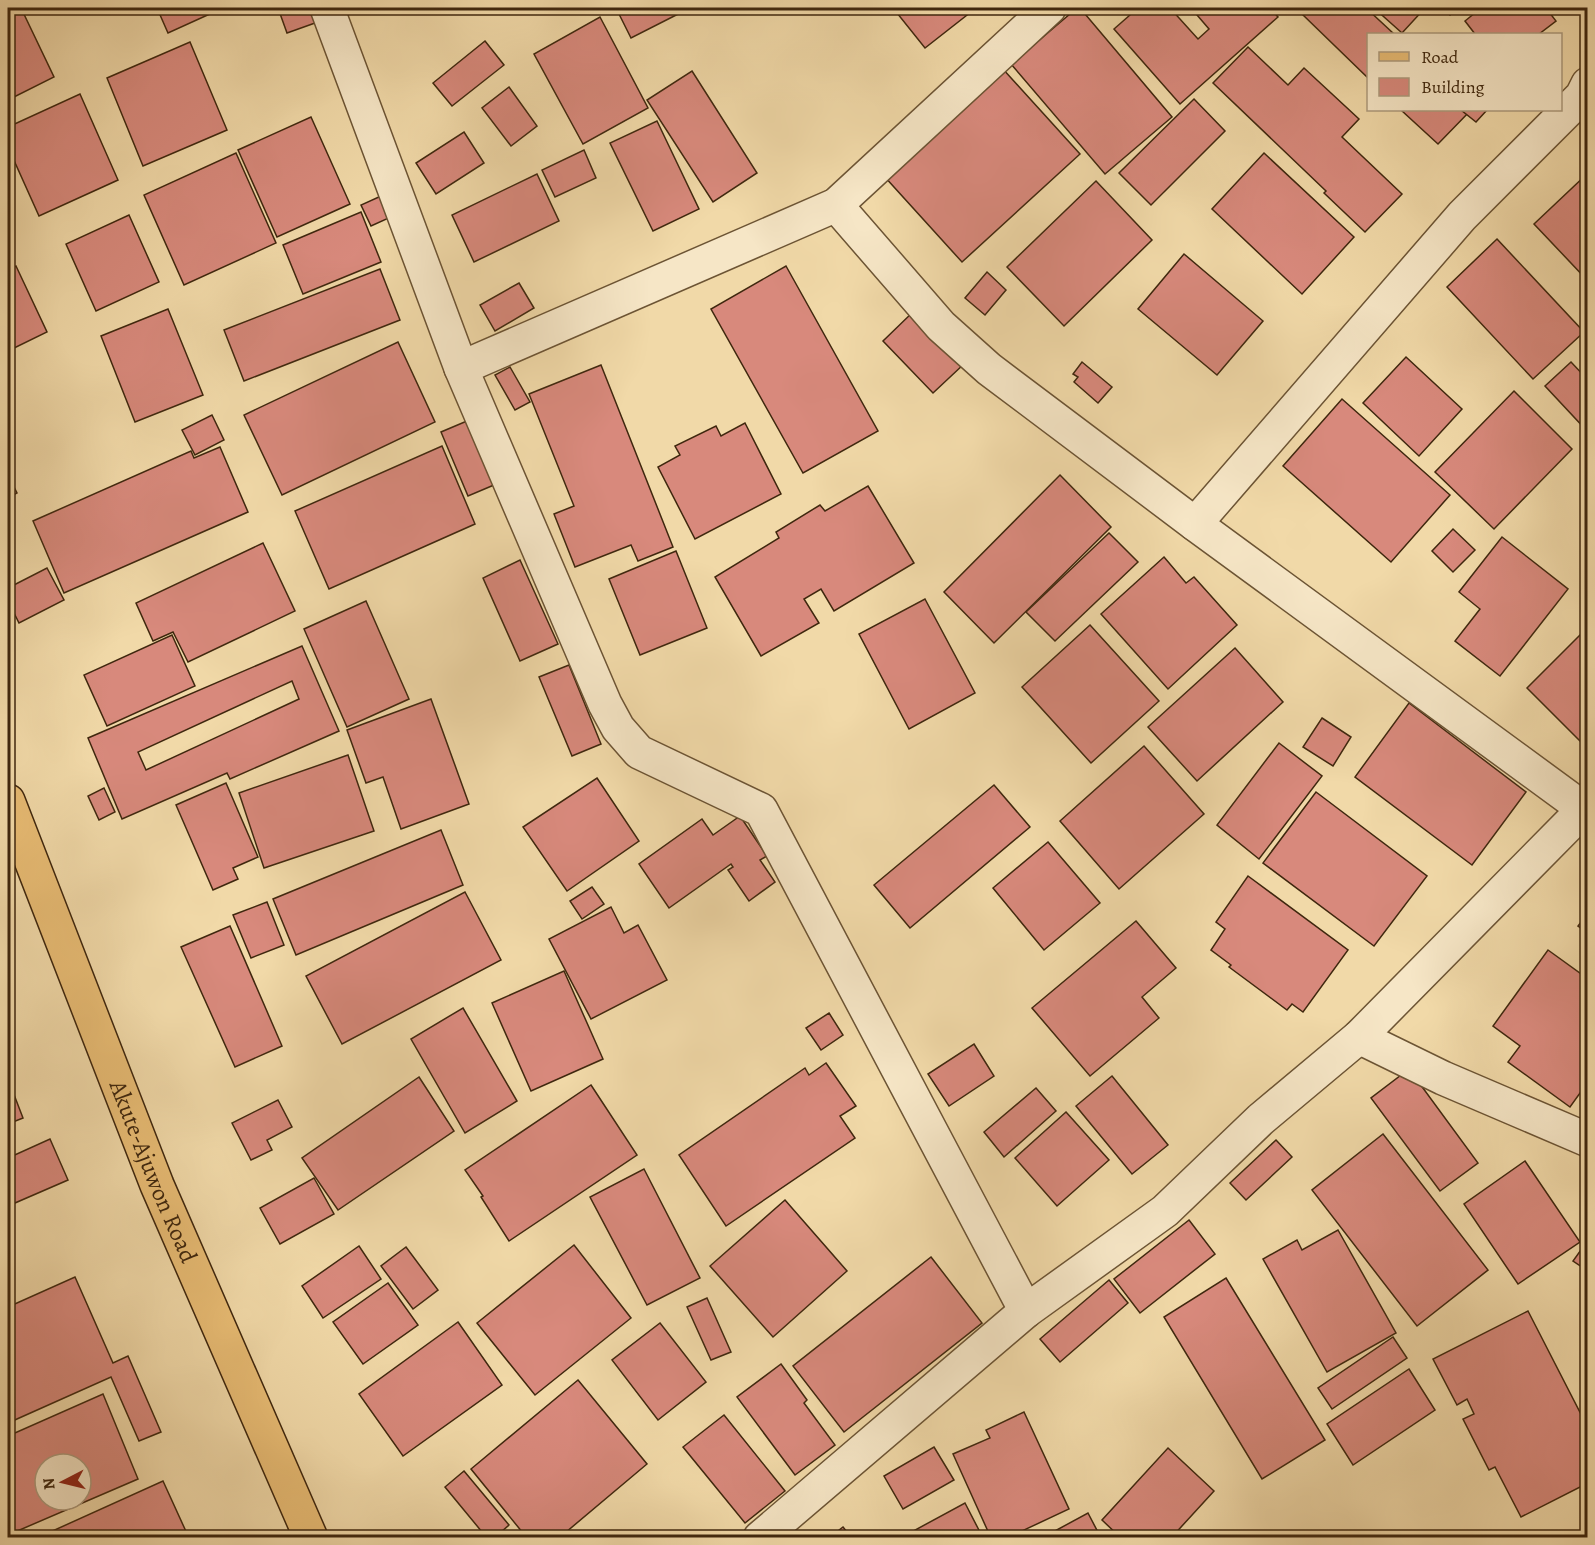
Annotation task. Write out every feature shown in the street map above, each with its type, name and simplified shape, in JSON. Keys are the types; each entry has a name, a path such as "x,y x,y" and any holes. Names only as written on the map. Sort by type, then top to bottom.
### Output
{"main road":[{"name":"Akute-Ajuwon Road","path":"8,801 157,1185 311,1538"}],"street":[{"path":"327,8 460,368 600,693 618,728 639,752 761,810 1026,1311"},
{"path":"460,368 836,205 1049,8"},
{"path":"1195,524 1462,216 1582,96 1587,84"},
{"path":"760,1538 1026,1311 1165,1211 1261,1119 1359,1037 1586,807 1195,524 989,369 941,326 836,205"},
{"path":"1359,1037 1443,1078 1587,1140"}],"building":[{"path":"8,8 21,8 54,77 8,100"},
{"path":"157,8 223,8 168,33"},
{"path":"278,8 309,8 315,23 287,33"},
{"path":"616,8 690,8 631,38"},
{"path":"893,8 976,8 925,48"},
{"path":"1077,8 1080,8 1172,117 1105,174 1011,64"},
{"path":"1138,8 1170,8 1198,39 1209,29 1191,8 1270,8 1278,17 1180,104 1114,29"},
{"path":"1308,8 1366,8 1393,33 1367,33 1367,77 1302,14"},
{"path":"1374,8 1425,8 1402,33"},
{"path":"1442,8 1457,8 1450,15"},
{"path":"1481,8 1546,8 1556,21 1540,33 1474,33 1465,21"},
{"path":"600,17 648,108 583,144 534,54"},
{"path":"485,41 504,65 452,106 433,83"},
{"path":"190,42 227,130 143,166 107,78"},
{"path":"1248,47 1288,85 1304,68 1359,119 1342,137 1402,194 1365,232 1324,193 1326,191 1213,83"},
{"path":"1002,68 1080,154 962,262 884,176"},
{"path":"692,71 757,173 713,202 647,100"},
{"path":"509,87 537,126 511,146 482,108"},
{"path":"80,94 118,180 39,216 8,147 8,127"},
{"path":"1194,99 1225,131 1151,205 1119,173"},
{"path":"1402,111 1470,111 1438,144"},
{"path":"1462,111 1486,111 1476,122"},
{"path":"311,117 350,204 277,237 238,150"},
{"path":"657,121 699,209 653,231 610,143"},
{"path":"464,132 484,163 436,194 416,163"},
{"path":"584,150 596,178 555,197 542,170"},
{"path":"236,153 276,243 184,285 144,195"},
{"path":"1264,153 1354,237 1302,294 1212,209"},
{"path":"1588,173 1588,281 1534,224"},
{"path":"537,174 559,221 474,262 452,215"},
{"path":"1096,181 1152,240 1064,326 1007,267"},
{"path":"381,196 391,217 371,226 361,205"},
{"path":"361,212 381,262 303,294 283,245"},
{"path":"129,215 159,282 96,311 66,244"},
{"path":"1497,239 1584,332 1533,379 1447,287"},
{"path":"1184,254 1263,321 1217,375 1138,309"},
{"path":"16,266 47,332 8,351 8,270"},
{"path":"786,266 878,431 803,473 711,309"},
{"path":"380,269 400,320 244,381 224,330"},
{"path":"987,272 1006,290 985,315 965,298"},
{"path":"519,283 534,308 495,331 480,305"},
{"path":"168,309 203,395 135,422 101,336"},
{"path":"915,310 965,363 933,393 883,341"},
{"path":"398,342 435,422 282,495 244,415"},
{"path":"1406,357 1462,409 1419,456 1363,403"},
{"path":"1082,362 1112,387 1098,403 1074,382 1078,377 1073,374"},
{"path":"1571,362 1588,380 1588,432 1545,386"},
{"path":"601,365 673,547 638,561 631,545 575,567 554,514 574,506 529,394"},
{"path":"510,367 530,402 515,410 495,375"},
{"path":"1514,391 1572,449 1494,529 1435,472"},
{"path":"1342,399 1450,495 1391,562 1283,466"},
{"path":"212,415 224,440 195,455 182,430"},
{"path":"474,418 501,482 468,496 441,432"},
{"path":"745,423 781,494 695,539 658,467 680,455 675,446 716,426 721,436"},
{"path":"442,446 475,524 329,589 295,511"},
{"path":"220,447 248,512 64,593 33,521 191,451 194,458"},
{"path":"8,475 17,493 8,498"},
{"path":"1060,475 1111,527 994,643 944,592"},
{"path":"868,486 914,563 834,611 821,589 804,599 819,623 761,656 715,577 779,538 776,532 820,505 825,511"},
{"path":"1453,529 1475,550 1453,572 1432,551"},
{"path":"1109,533 1138,562 1055,641 1026,612"},
{"path":"1502,537 1568,589 1500,676 1455,641 1480,609 1459,592"},
{"path":"263,543 295,611 188,662 173,632 153,641 136,603"},
{"path":"676,551 707,628 640,655 609,579"},
{"path":"1164,557 1186,583 1194,577 1237,625 1168,689 1101,614"},
{"path":"520,560 558,644 520,661 483,578"},
{"path":"47,568 64,600 19,623 8,601 8,588"},
{"path":"925,599 975,693 909,729 859,634"},
{"path":"366,601 409,699 347,727 304,629"},
{"path":"1090,625 1159,701 1091,763 1022,687"},
{"path":"1588,627 1588,736 1581,742 1527,688"},
{"path":"172,635 195,686 107,726 84,675"},
{"path":"302,646 339,731 230,779 227,773 122,819 88,738","holes":["292,681 299,699 146,770 138,752"]},
{"path":"1235,648 1283,702 1197,781 1148,727"},
{"path":"569,665 601,744 572,756 539,677"},
{"path":"431,699 469,804 401,829 383,777 366,783 347,730"},
{"path":"1409,703 1526,792 1472,865 1355,777"},
{"path":"1322,718 1351,737 1333,766 1303,747"},
{"path":"1279,743 1322,776 1259,859 1217,825"},
{"path":"1144,746 1204,814 1119,889 1060,821"},
{"path":"348,755 374,831 264,868 239,793"},
{"path":"597,778 639,841 567,891 523,827"},
{"path":"226,783 258,857 233,868 238,879 213,890 176,805"},
{"path":"994,785 1030,827 910,928 874,885"},
{"path":"104,788 115,812 99,820 88,796"},
{"path":"1316,792 1427,876 1374,946 1263,863"},
{"path":"740,816 767,856 760,860 775,882 749,901 728,870 733,867 731,864 669,908 639,864 702,819 713,835"},
{"path":"441,830 463,885 296,955 273,899"},
{"path":"1048,842 1100,903 1044,950 993,888"},
{"path":"1248,876 1348,950 1303,1012 1292,1004 1287,1010 1229,967 1231,965 1211,950 1225,929 1216,922"},
{"path":"592,887 604,904 582,919 570,901"},
{"path":"465,892 501,960 342,1044 306,976"},
{"path":"267,902 284,945 251,958 233,915"},
{"path":"611,907 624,933 638,925 667,980 591,1019 549,939"},
{"path":"1588,913 1588,933 1578,926"},
{"path":"1136,921 1176,968 1142,997 1159,1018 1090,1076 1032,1008"},
{"path":"230,926 282,1046 235,1067 181,947"},
{"path":"1548,950 1588,979 1588,1082 1570,1107 1508,1062 1520,1046 1493,1026"},
{"path":"564,971 603,1059 531,1091 492,1003"},
{"path":"463,1008 517,1101 465,1133 411,1039"},
{"path":"829,1013 843,1035 821,1050 806,1028"},
{"path":"974,1044 994,1076 949,1106 928,1074"},
{"path":"826,1063 856,1106 840,1116 855,1138 726,1226 679,1155 805,1068 809,1075"},
{"path":"1409,1069 1478,1163 1440,1191 1371,1098"},
{"path":"1112,1076 1168,1145 1132,1174 1076,1106"},
{"path":"419,1077 454,1131 338,1210 302,1158"},
{"path":"8,1079 23,1118 8,1124"},
{"path":"591,1085 637,1155 509,1241 465,1170"},
{"path":"1036,1088 1056,1111 1004,1157 984,1132"},
{"path":"278,1100 292,1127 267,1140 272,1150 251,1160 232,1123"},
{"path":"1066,1112 1109,1160 1057,1206 1015,1158"},
{"path":"1383,1134 1488,1270 1417,1326 1312,1190"},
{"path":"50,1139 68,1180 8,1206 8,1158"},
{"path":"1276,1140 1292,1157 1246,1200 1230,1183"},
{"path":"1525,1161 1580,1242 1518,1284 1464,1204"},
{"path":"644,1169 700,1278 647,1305 590,1197"},
{"path":"314,1178 334,1214 280,1244 260,1208"},
{"path":"785,1200 847,1271 773,1337 710,1266"},
{"path":"1189,1220 1215,1254 1140,1313 1114,1279"},
{"path":"1338,1230 1396,1333 1327,1372 1263,1259 1297,1240 1302,1250"},
{"path":"1588,1240 1588,1271 1573,1261"},
{"path":"574,1245 631,1318 535,1395 477,1323"},
{"path":"359,1246 381,1279 323,1318 302,1286"},
{"path":"406,1247 438,1290 413,1309 381,1266"},
{"path":"931,1257 982,1323 844,1432 793,1366"},
{"path":"75,1277 113,1363 128,1356 161,1432 139,1441 111,1377 8,1423 8,1307"},
{"path":"1226,1278 1325,1440 1262,1479 1164,1317"},
{"path":"1109,1280 1128,1303 1060,1362 1040,1339"},
{"path":"388,1283 418,1325 363,1364 333,1322"},
{"path":"707,1298 731,1352 711,1360 687,1307"},
{"path":"1528,1311 1588,1428 1588,1483 1521,1517 1495,1467 1489,1470 1463,1419 1474,1414 1467,1399 1457,1405 1433,1359"},
{"path":"458,1322 502,1385 403,1456 359,1394"},
{"path":"660,1323 706,1382 658,1420 612,1360"},
{"path":"1393,1337 1407,1358 1332,1409 1318,1388"},
{"path":"781,1364 807,1400 804,1403 835,1445 795,1475 737,1397"},
{"path":"1409,1369 1435,1410 1353,1465 1327,1424"},
{"path":"578,1380 647,1464 559,1538 527,1538 471,1469"},
{"path":"103,1394 138,1479 93,1498 93,1452 33,1452 33,1512 61,1512 8,1535 8,1436"},
{"path":"1024,1412 1069,1509 1007,1538 991,1538 953,1454 990,1438 986,1430"},
{"path":"724,1415 785,1491 745,1523 683,1447"},
{"path":"934,1447 954,1480 903,1509 884,1476"},
{"path":"1168,1448 1214,1491 1171,1538 1121,1538 1102,1520"},
{"path":"464,1471 509,1525 494,1538 487,1538 445,1487"},
{"path":"163,1481 189,1538 37,1538"},
{"path":"965,1503 983,1538 908,1538 906,1535"},
{"path":"1088,1513 1101,1538 1042,1538"},
{"path":"843,1527 852,1538 829,1538"}]}
